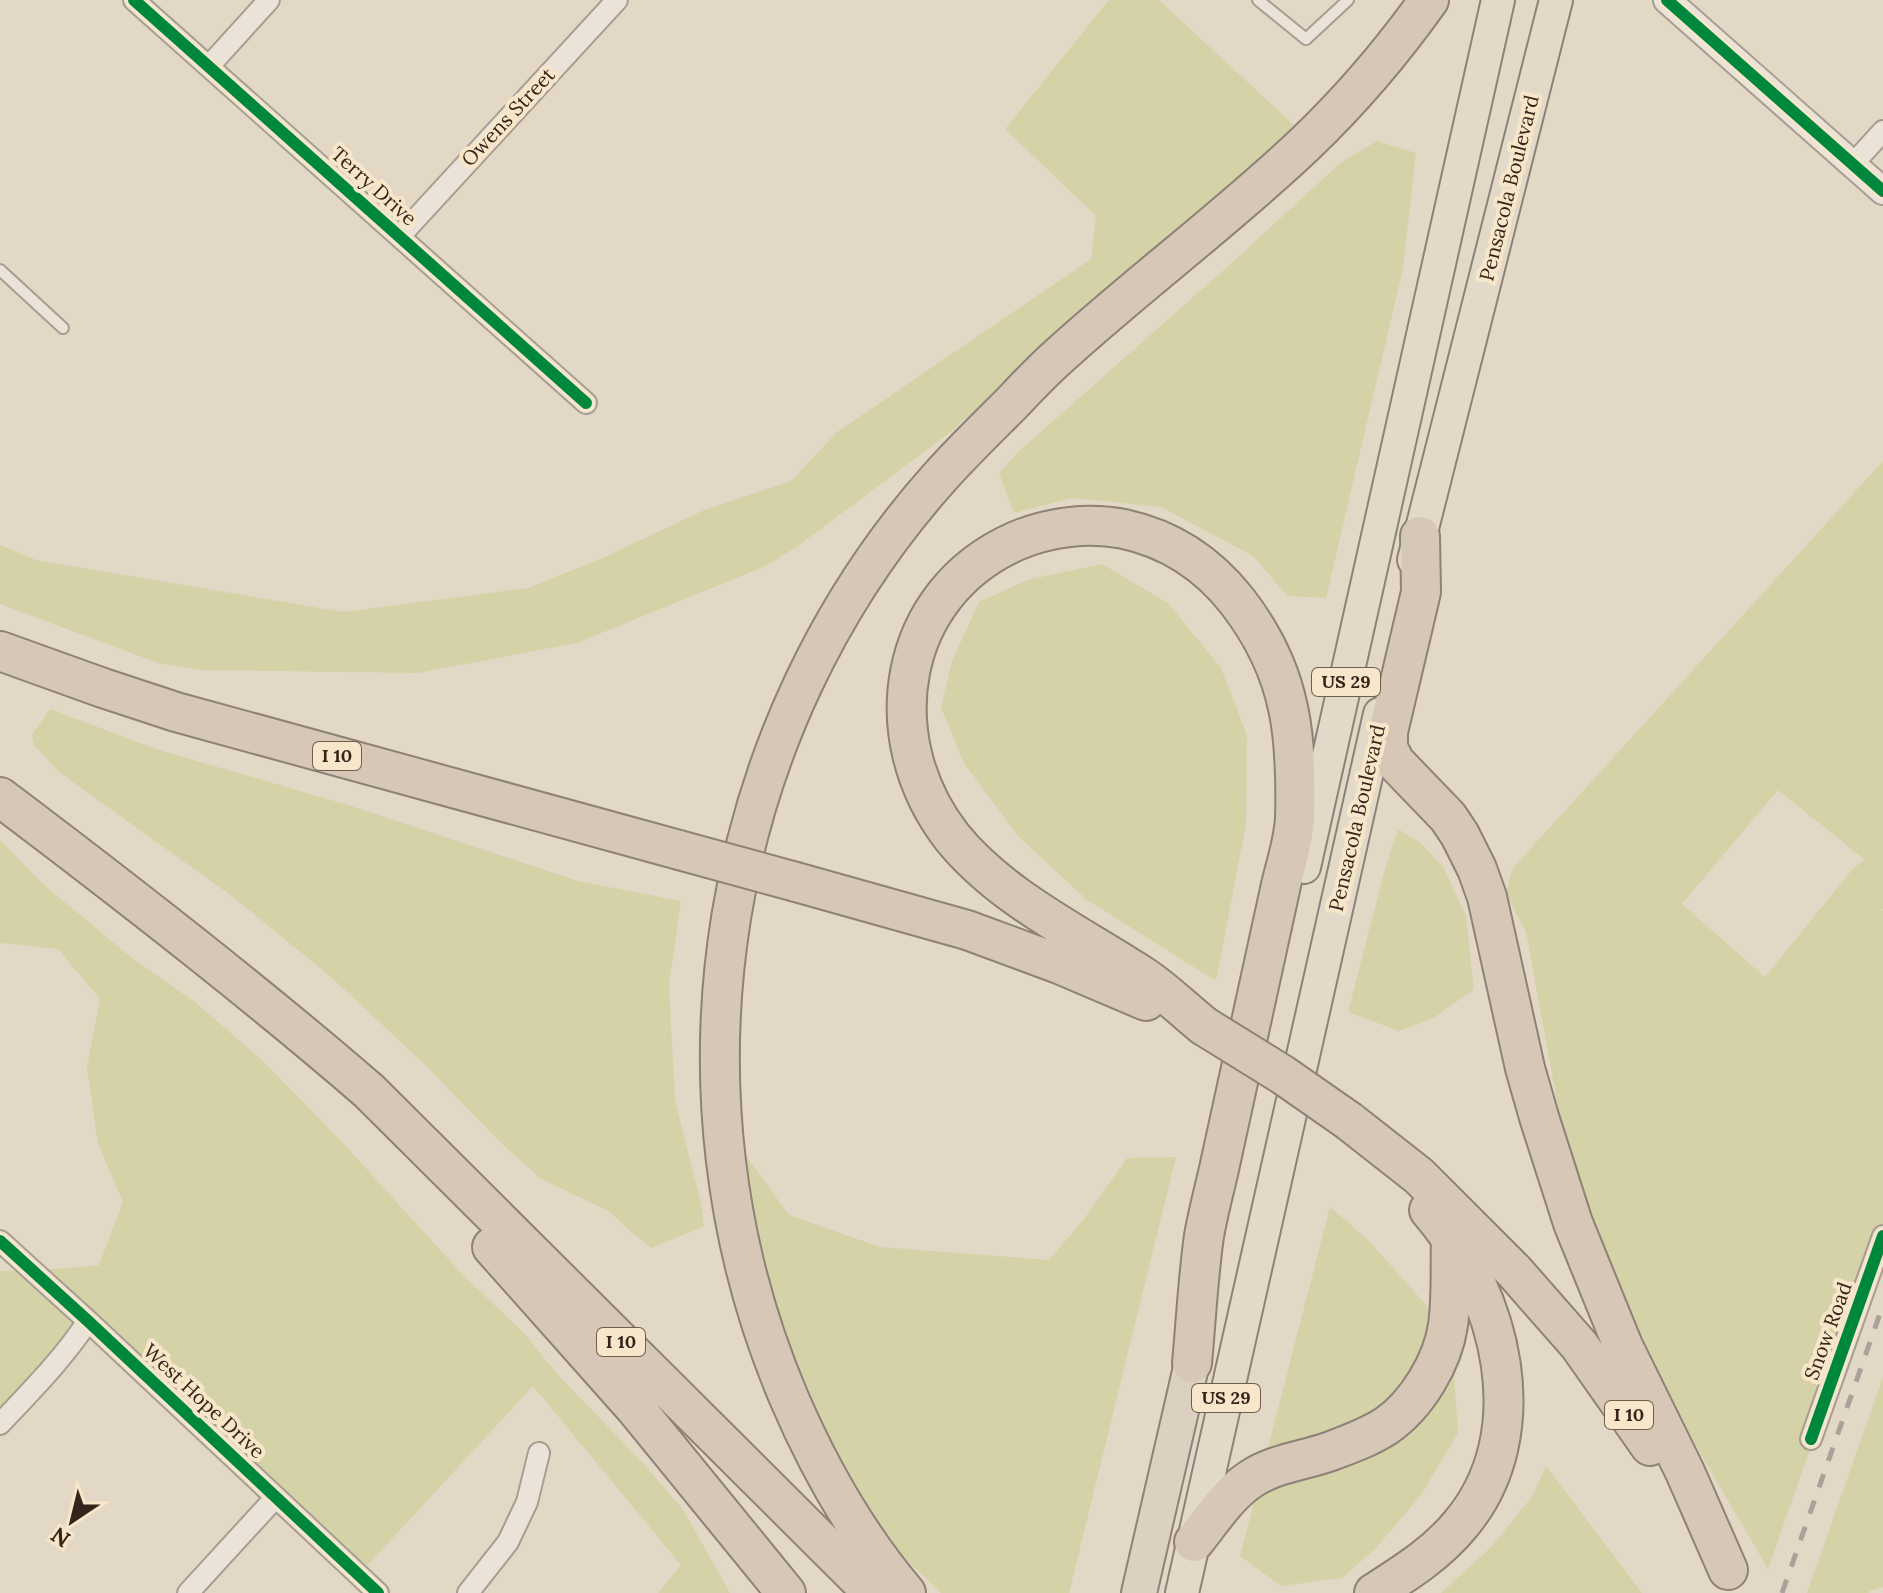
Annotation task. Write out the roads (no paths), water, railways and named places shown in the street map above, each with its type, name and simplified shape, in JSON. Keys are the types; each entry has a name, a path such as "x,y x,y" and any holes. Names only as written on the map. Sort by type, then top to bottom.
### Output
{"highway":[{"path":"906,1593 881,1563 840,1500 805,1434 775,1365 752,1293 735,1220 724,1145 719,1069 721,994 737,882 765,778 794,701 830,630 861,579 918,502 1056,358 1306,143 1370,77 1429,0"},
{"path":"1192,1363 1204,1235 1295,822 1293,732 1288,705 1266,645 1249,616 1218,580 1184,552 1150,536 1112,527 1053,529 1027,537 982,560 958,581 939,604 920,639 908,676 905,702 906,729 921,783 949,833 995,880 1072,933 1149,980 1204,1026"},
{"path":"1420,536 1421,592 1388,732 1388,748 1395,762 1448,817 1477,869 1487,897 1525,1068 1573,1223 1623,1346 1735,1582"},
{"name":"I 10","path":"0,651 176,712 980,935 1059,964 1204,1026 1349,1121 1419,1176 1514,1271 1579,1345 1618,1398 1735,1582"},
{"name":"I 10","path":"0,797 140,903 369,1091 873,1593"},
{"path":"369,1091 427,1173 636,1409 768,1578 786,1593"},
{"path":"1349,1121 1434,1216 1468,1265 1482,1295 1499,1349 1504,1400 1499,1445 1484,1488 1462,1523 1433,1553 1374,1593"},
{"path":"1194,1542 1227,1500 1248,1481 1269,1468 1321,1455 1364,1439 1389,1424 1414,1400 1443,1348 1448,1325 1451,1239"},
{"name":"Pensacola Boulevard","path":"1139,1593 1192,1363"}],"main road":[{"name":"Pensacola Boulevard","path":"1192,1363 1498,0"},
{"name":"Pensacola Boulevard","path":"1182,1593 1420,536 1556,0"}],"street":[{"name":"Terry Drive","path":"134,0 586,403"},
{"path":"209,66 269,0"},
{"name":"Owens Street","path":"400,236 617,0"},
{"path":"1667,0 1883,191"},
{"path":"1853,164 1883,131"},
{"name":"Snow Road","path":"1811,1439 1883,1236"},
{"name":"West Hope Drive","path":"0,1241 378,1593"},
{"path":"0,1424 65,1353 88,1321"},
{"path":"468,1593 508,1542 527,1502 539,1453"},
{"path":"188,1593 276,1497"}],"lane":[{"path":"1258,0 1306,39 1348,0"},
{"path":"0,270 63,328"}],"railway":[{"path":"1782,1593 1883,1305"}]}
